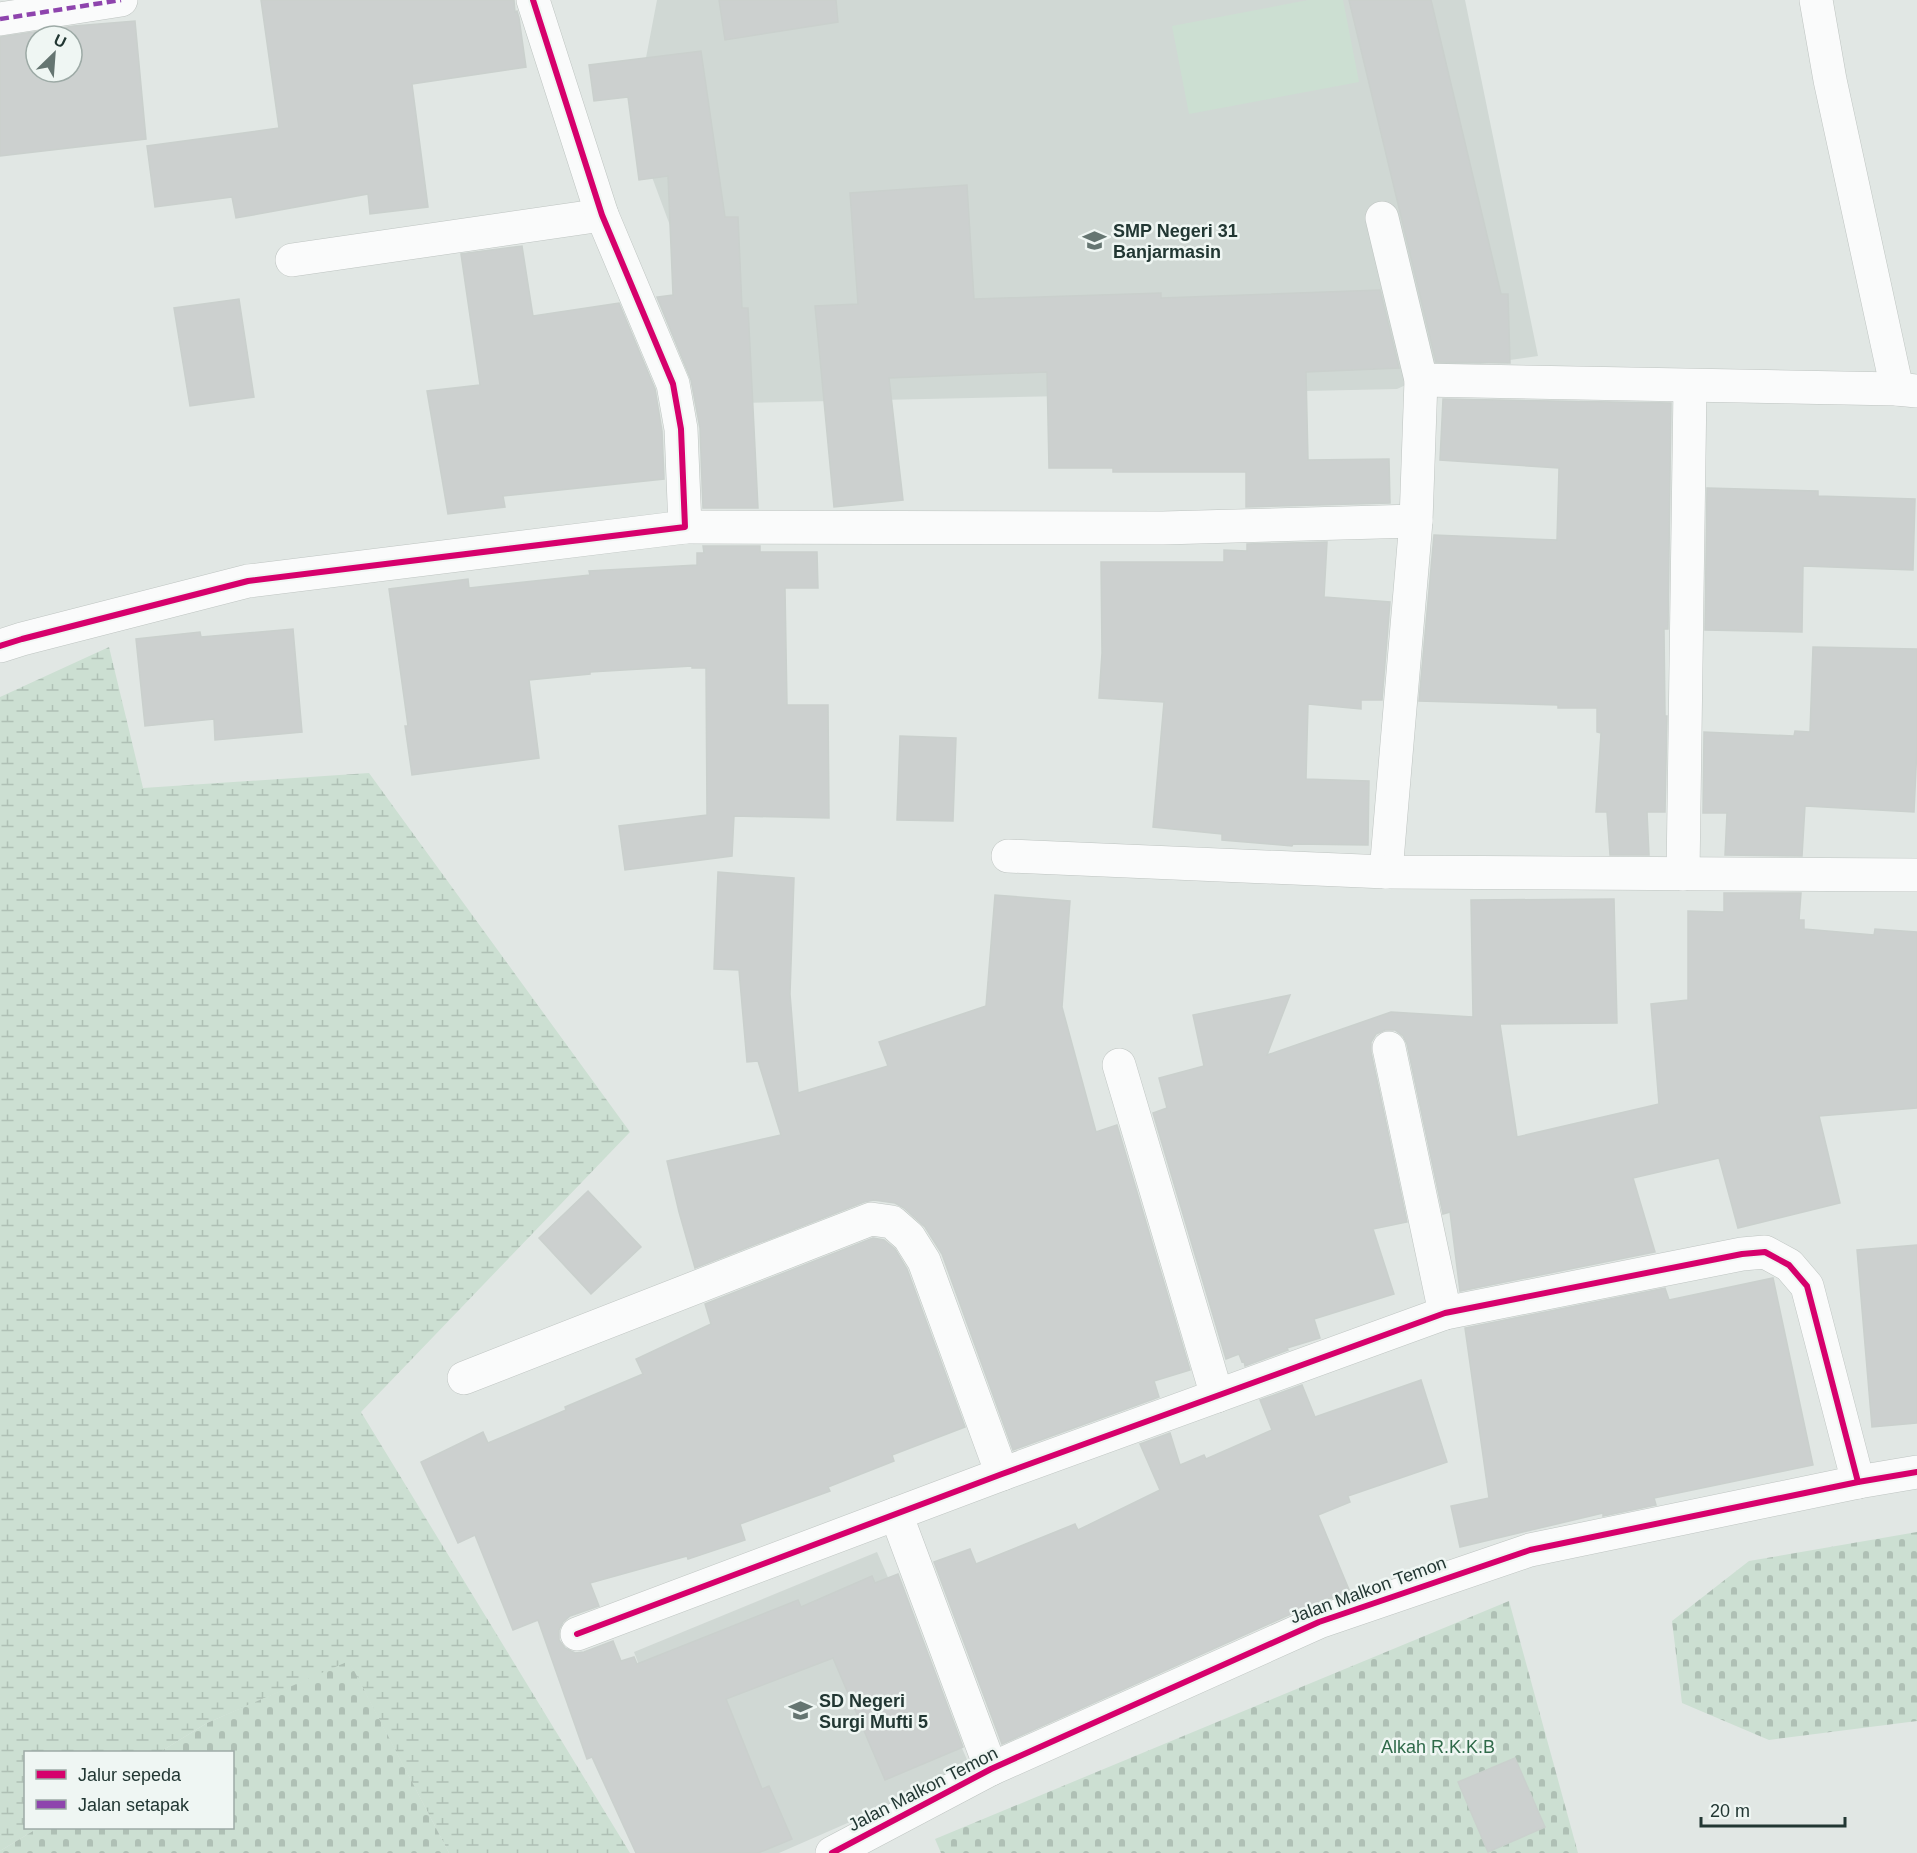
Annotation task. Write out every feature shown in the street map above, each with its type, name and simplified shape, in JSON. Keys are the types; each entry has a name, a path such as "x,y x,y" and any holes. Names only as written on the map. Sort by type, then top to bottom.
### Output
{"street":[{"path":"0,19 121,0"},
{"path":"533,0 602,215 673,384 681,429 685,527"},
{"path":"1421,380 1907,390 1830,80 1816,0"},
{"path":"292,260 602,215"},
{"path":"1382,218 1421,380 1416,521 1386,872"},
{"path":"1683,874 1690,387"},
{"path":"0,646 248,581 685,527 1163,528 1416,521"},
{"path":"1008,856 1386,872 1917,875"},
{"path":"1389,1048 1445,1313"},
{"path":"1119,1065 1217,1396"},
{"path":"464,1378 871,1219 892,1222 909,1237 924,1261 1002,1474"},
{"path":"577,1634 1002,1474 1445,1313 1742,1254 1765,1252 1789,1265 1808,1286 1858,1482"},
{"name":"Jalan Malkon Temon","path":"832,1853 991,1769 1319,1622 1530,1550 1858,1482 1917,1472"},
{"path":"896,1514 991,1769"}],"shaded area":[{"name":"SMP Negeri 31 Banjarmasin","path":"657,0 1465,0 1538,356 1438,370 1397,389 736,403 633,126"},
{"name":"SD Negeri Surgi Mufti 5","path":"877,1552 971,1769 779,1853 711,1853 634,1652"}],"green space":[{"path":"1308,0 1343,0 1359,82 1189,114 1172,26"},
{"path":"109,647 143,788 369,773 630,1132 361,1412 630,1853 449,1853 349,1662 207,1723 162,1751 24,1751 24,1829 36,1829 0,1851 0,697"},
{"path":"1917,1532 1917,1721 1769,1740 1682,1703 1672,1621 1749,1561"},
{"name":"Alkah R.K.K.B","path":"1509,1601 1578,1853 941,1853 935,1839"},
{"path":"349,1661 449,1853 0,1853 36,1829 234,1829 234,1751 162,1751 207,1723"}],"building":[{"path":"261,0 514,0 526,67 412,84 428,207 370,214 368,194 236,218 232,197 155,207 147,146 279,128"},
{"path":"719,0 836,0 838,22 725,40"},
{"path":"1349,0 1431,0 1501,294 1508,294 1510,363 1436,362"},
{"path":"135,21 146,139 0,156 0,37 24,33 24,84 84,84 84,25"},
{"path":"701,51 725,217 738,217 742,308 748,308 758,508 703,508 700,428 691,380 657,297 673,295 668,176 639,180 628,97 594,101 589,65"},
{"path":"967,185 974,299 1161,293 1161,298 1380,290 1399,368 1306,372 1308,460 1389,459 1390,503 1246,507 1246,472 1113,472 1113,468 1049,468 1047,372 889,378 903,500 834,507 815,306 858,304 850,193"},
{"path":"522,246 533,316 619,303 655,389 662,431 664,479 503,496 505,507 448,514 427,391 480,385 461,254"},
{"path":"239,299 254,397 190,406 174,308"},
{"path":"1443,399 1671,403 1668,629 1664,629 1665,716 1667,716 1665,812 1647,812 1649,855 1610,855 1607,812 1596,812 1601,733 1597,732 1597,708 1419,701 1434,535 1557,540 1559,468 1440,460"},
{"path":"1707,488 1818,491 1818,496 1915,499 1913,570 1803,566 1802,632 1705,630"},
{"path":"1327,542 1324,597 1390,602 1382,700 1361,700 1361,709 1308,704 1306,779 1369,781 1368,845 1293,844 1292,846 1222,840 1222,834 1153,827 1164,702 1099,698 1102,653 1101,562 1224,562 1224,550 1247,551 1247,544"},
{"path":"703,546 760,546 760,552 817,552 818,588 785,588 787,705 828,705 829,818 734,816 732,856 625,870 619,826 707,815 706,668 692,668 692,666 590,672 590,674 529,680 539,758 412,775 405,726 408,726 389,589 468,579 469,588 590,575 589,571 697,565 697,553 704,553"},
{"path":"293,629 302,732 215,740 214,719 145,726 136,639 200,632 201,637"},
{"path":"1813,647 1917,649 1917,747 1914,812 1805,806 1802,856 1725,855 1727,813 1703,813 1704,732 1794,736 1795,731 1810,732"},
{"path":"900,736 956,738 953,821 897,820"},
{"path":"718,872 794,878 790,994 798,1093 888,1066 879,1042 986,1006 995,895 1070,901 1062,1007 1096,1132 1117,1125 1190,1370 1154,1381 1159,1397 1013,1450 942,1254 925,1227 904,1208 895,1203 874,1200 864,1202 695,1268 667,1161 781,1135 758,1061 747,1062 739,970 714,969"},
{"path":"1724,893 1801,893 1799,920 1804,920 1804,929 1874,935 1875,929 1917,932 1917,1108 1819,1116 1840,1203 1738,1228 1719,1158 1633,1178 1655,1252 1460,1291 1450,1212 1443,1214 1407,1044 1403,1036 1395,1030 1385,1030 1376,1034 1371,1042 1371,1052 1407,1222 1373,1229 1394,1294 1314,1319 1320,1338 1287,1348 1288,1350 1245,1366 1239,1354 1226,1359 1153,1113 1167,1108 1159,1078 1204,1066 1193,1015 1290,995 1267,1055 1391,1012 1473,1017 1471,900 1614,899 1617,1023 1500,1024 1517,1137 1659,1104 1651,1004 1688,1000 1688,911 1724,912"},
{"path":"588,1191 641,1247 591,1294 539,1238"},
{"path":"873,1238 884,1240 895,1249 907,1269 965,1427 892,1455 894,1461 828,1487 830,1491 740,1524 745,1540 688,1559 687,1556 590,1583 599,1606 570,1616 559,1630 559,1640 565,1648 575,1653 613,1641 621,1661 634,1657 637,1664 798,1600 801,1607 872,1576 875,1583 898,1574 963,1747 885,1780 833,1658 726,1699 762,1789 769,1786 792,1839 758,1853 636,1853 592,1757 587,1759 538,1620 513,1630 475,1535 458,1543 421,1462 483,1432 488,1443 643,1374 636,1359 711,1324 705,1304"},
{"path":"1917,1245 1917,1423 1872,1427 1857,1250"},
{"path":"1773,1278 1813,1465 1654,1498 1656,1505 1603,1516 1603,1513 1460,1547 1451,1506 1489,1498 1465,1328 1665,1288 1669,1300"},
{"path":"1421,1380 1447,1462 1348,1496 1350,1502 1318,1515 1350,1592 1311,1605 1002,1744 934,1562 970,1549 976,1564 1075,1524 1078,1530 1160,1490 1140,1444 1170,1433 1180,1465 1204,1455 1206,1459 1272,1430 1260,1400 1302,1385 1315,1417"},
{"path":"1515,1758 1545,1827 1488,1852 1458,1782"}],"marked path":[{"path":"0,19 121,0"}],"cycle path":[{"path":"0,646 248,581 685,527 681,429 673,384 602,215 533,0"},
{"path":"577,1634 1002,1474 1445,1313 1742,1254 1765,1252 1789,1265 1807,1286 1858,1482"},
{"path":"832,1853 991,1769 1319,1622 1530,1550 1858,1482 1917,1472"}],"place":[{"name":"SMP Negeri 31 Banjarmasin","path":"1095,241"},
{"name":"SD Negeri Surgi Mufti 5","path":"801,1711"}]}
